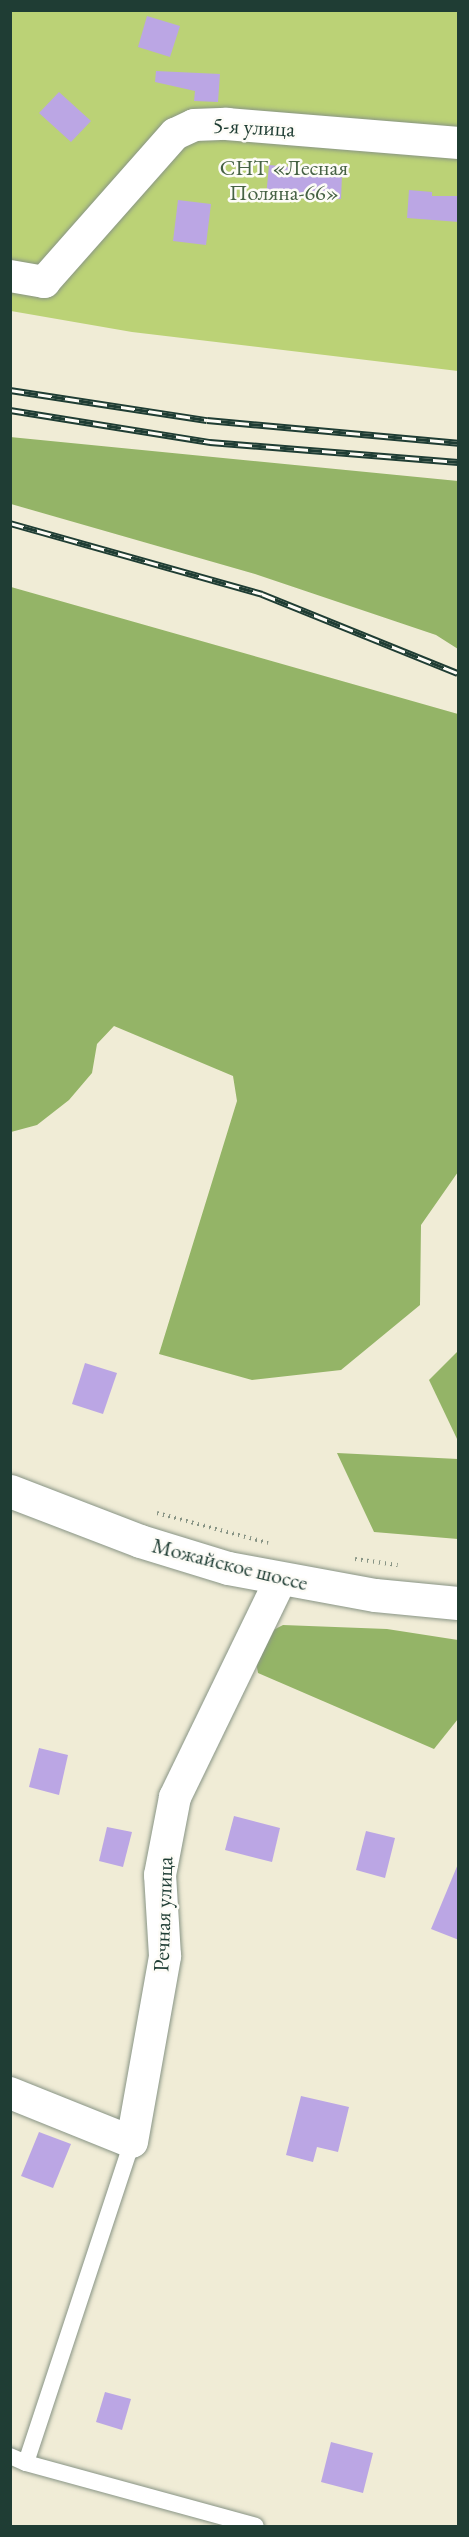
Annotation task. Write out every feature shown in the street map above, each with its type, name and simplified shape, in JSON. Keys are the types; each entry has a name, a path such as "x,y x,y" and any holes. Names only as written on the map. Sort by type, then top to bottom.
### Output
{"main road":[{"name":"Можайское шоссе","path":"10,1491 140,1541 281,1579 459,1603"}],"street":[{"name":"5-я улица","path":"10,276 44,282 175,134 194,125 227,124 459,143"},
{"name":"Речная улица","path":"132,2142 165,1956 160,1875 175,1797 281,1579"},
{"path":"10,2093 132,2142"}],"lane":[{"path":"132,2142 18,2460 256,2526"}],"path":[{"path":"149,1510 270,1544"},
{"path":"352,1558 411,1567"}],"green space":[{"name":"СНТ «Лесная Поляна-66»","path":"10,11 458,11 458,371 132,332 11,311"},
{"path":"10,437 458,481 458,649 436,635 255,574 11,504"},
{"path":"11,587 458,714 458,1172 421,1225 420,1305 341,1370 252,1380 159,1354 237,1101 233,1076 114,1026 97,1044 92,1073 69,1100 37,1125 11,1132"},
{"path":"458,1351 458,1441 429,1380"},
{"path":"337,1453 458,1459 458,1539 374,1532"},
{"path":"283,1625 387,1629 458,1640 458,1719 434,1749 258,1673 252,1641"}],"building":[{"path":"147,16 180,26 170,57 138,47"},
{"path":"156,71 220,74 218,102 194,101 195,91 155,82"},
{"path":"59,92 91,121 71,142 39,113"},
{"path":"269,165 291,167 290,172 342,175 341,199 266,197"},
{"path":"409,190 432,192 432,196 459,196 459,222 407,218"},
{"path":"178,200 211,204 206,245 173,241"},
{"path":"85,1363 117,1373 103,1414 72,1404"},
{"path":"39,1748 68,1755 59,1795 29,1787"},
{"path":"234,1816 280,1828 272,1862 225,1850"},
{"path":"107,1827 132,1832 123,1867 99,1861"},
{"path":"366,1831 395,1838 385,1878 356,1870"},
{"path":"459,1864 459,1940 431,1929"},
{"path":"301,2096 349,2107 338,2152 317,2147 313,2162 286,2155"},
{"path":"39,2132 71,2144 53,2188 21,2176"},
{"path":"105,2392 131,2399 122,2430 96,2422"},
{"path":"331,2442 373,2453 363,2493 321,2482"}],"railway":[{"path":"10,390 207,420 458,443"},
{"path":"10,410 210,442 458,462"},
{"path":"10,523 262,594 458,673"}]}
